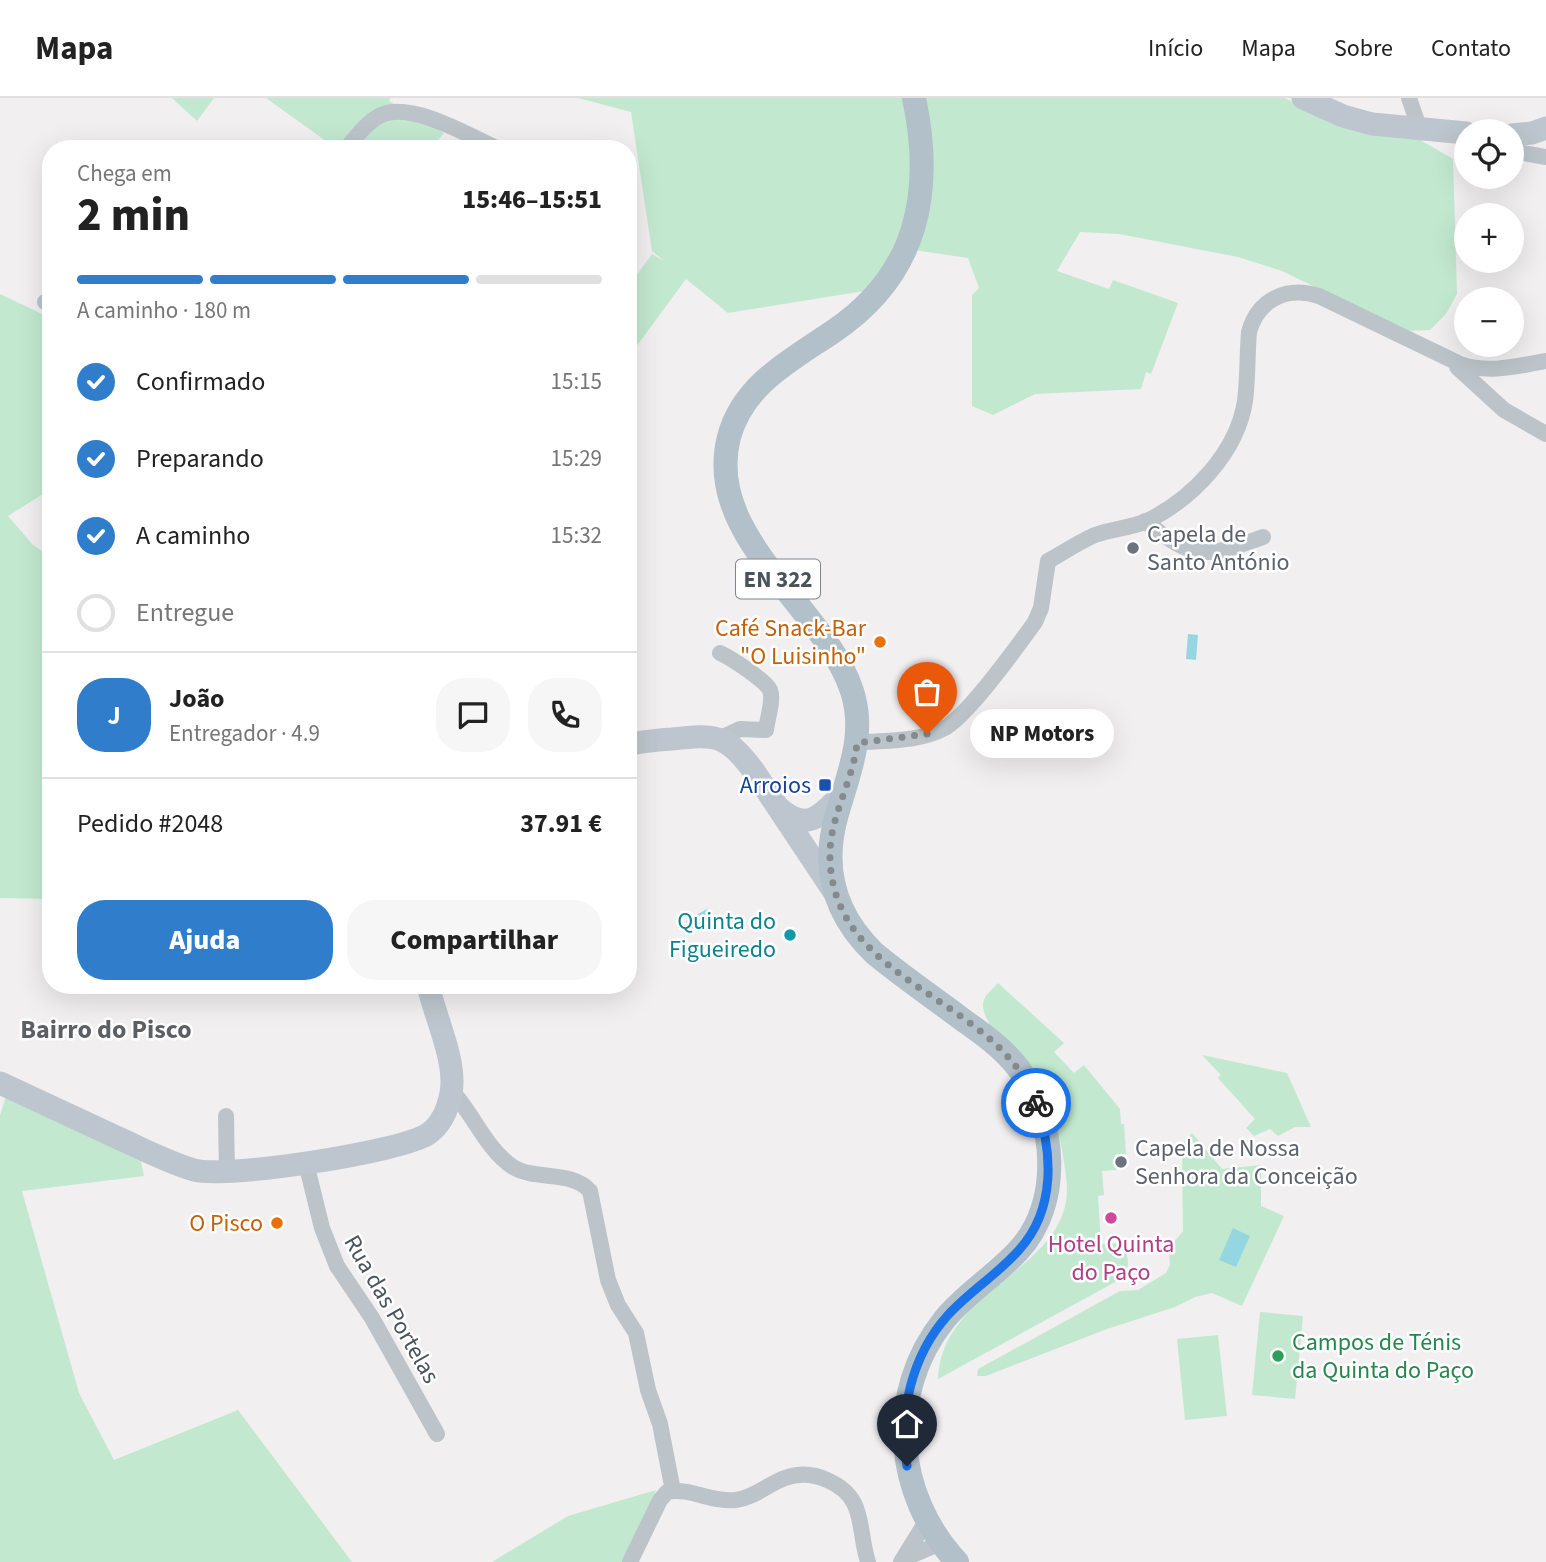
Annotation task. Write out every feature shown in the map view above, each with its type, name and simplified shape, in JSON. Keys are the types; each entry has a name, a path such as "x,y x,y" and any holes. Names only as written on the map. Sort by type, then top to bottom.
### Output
{"main road":[{"name":"EN 322","path":"914,98 922,142 923,182 915,222 901,258 875,295 851,318 787,362 756,388 733,426 726,453 730,491 747,534 767,565 831,649 849,683 857,710 857,743 831,843 835,893 843,915 874,953 984,1035 1018,1067 1034,1098 1048,1147 1047,1189 1035,1228 1019,1250 946,1317 926,1348 911,1385 904,1422 904,1449 912,1485 927,1520 949,1553"}],"street":[{"path":"1303,98 1362,122 1454,133"},
{"path":"1409,98 1415,130"},
{"path":"354,140 372,121 394,112 425,117 477,140"},
{"path":"1524,134 1546,128"},
{"path":"1524,153 1546,157"},
{"path":"857,743 927,734 956,721 1035,622 1041,608 1048,561 1096,535 1145,521 1171,506 1211,469 1237,430 1244,403 1252,321 1258,311 1277,296 1297,291 1320,296 1460,365 1487,370 1546,361"},
{"path":"1448,358 1504,410 1546,434"},
{"path":"1145,521 1172,542 1206,554 1219,553 1263,537"},
{"path":"719,739 740,729 765,730 771,694 768,688 740,664 720,653"},
{"path":"637,740 704,736 719,739 740,754 835,893"},
{"path":"785,817 802,821 814,819 844,792"},
{"path":"785,817 831,843"},
{"path":"0,1083 164,1159 196,1171 227,1173 306,1163 399,1144 425,1136 443,1118 452,1090 452,1069 431,994"},
{"path":"452,1090 495,1150 507,1162 532,1174 578,1182 590,1191 608,1280 618,1305 636,1333 648,1390 660,1424 673,1491"},
{"path":"226,1116 227,1173"},
{"name":"Rua das Portelas","path":"306,1163 322,1228 337,1266 372,1318 437,1434"},
{"path":"629,1562 664,1494 673,1491 723,1500 739,1500 786,1477 801,1474 821,1477 840,1487 853,1500 859,1514 868,1562"},
{"path":"902,1561 927,1520"},
{"path":"902,1561 949,1553"}],"green space":[{"path":"172,98 214,98 197,121"},
{"path":"266,98 390,98 389,101 444,133 438,140 324,140"},
{"path":"578,98 906,98 912,139 909,211 885,264 864,291 728,313 686,279 637,346 637,275 652,254 664,261 652,251 631,112"},
{"path":"925,98 1285,98 1310,110 1410,134 1453,159 1454,273 1456,273 1457,287 1454,287 1454,299 1446,314 1430,330 1406,331 1282,271 1238,257 1119,234 1080,232 1057,271 1109,289 1113,280 1178,303 1151,374 1146,372 1141,389 1035,394 993,415 972,406 972,295 979,288 968,258 914,250"},
{"path":"0,294 42,314 42,495 8,516 33,545 42,551 42,899 0,898"},
{"path":"998,983 1064,1043 1054,1052 1074,1073 1084,1065 1120,1109 1126,1154 1115,1155 1116,1170 1102,1171 1104,1195 1098,1196 1101,1244 1124,1243 1128,1258 1127,1267 1119,1280 938,1379 945,1348 960,1322 1047,1240 1062,1217 1067,1189 1058,1130 1053,1116 991,1028 985,1014 984,1001"},
{"path":"1202,1055 1287,1073 1311,1127 1295,1127 1278,1136 1270,1129 1254,1136 1246,1128 1255,1119 1218,1078 1221,1075"},
{"path":"7,1093 140,1157 144,1176 22,1191 79,1393 114,1460 238,1410 352,1562 0,1562 0,1115"},
{"path":"1192,1133 1222,1169 1261,1165 1261,1206 1284,1216 1242,1306 1212,1293 1195,1297 1175,1307 1107,1329 986,1376 977,1376 978,1369 1120,1291 1138,1290 1166,1273 1170,1265 1169,1248 1183,1231 1182,1151 1184,1142"},
{"name":"Campos de Ténis da Quinta do Paço","path":"1260,1312 1303,1316 1295,1399 1252,1395"},
{"name":"Campos de Ténis da Quinta do Paço","path":"1218,1335 1227,1416 1185,1420 1177,1339"},
{"path":"656,1490 622,1562 492,1562 568,1516"}],"water":[{"path":"1188,634 1198,635 1196,660 1186,659"},
{"path":"707,909 713,919 692,930 686,921"},
{"path":"1233,1228 1250,1236 1236,1267 1219,1260"}],"way so far":[{"path":"927,734 857,743 833,828 830,857 835,893 843,915 864,943 1001,1049 1022,1073 1036,1103"}],"place":[{"name":"Capela de Santo António","path":"1133,548"},
{"name":"Café Snack-Bar \"O Luisinho\"","path":"880,642"},
{"name":"NP Motors","path":"927,734"},
{"name":"Arroios","path":"825,785"},
{"name":"Quinta do Figueiredo","path":"790,935"},
{"name":"Capela de Nossa Senhora da Conceição","path":"1121,1162"},
{"name":"Hotel Quinta do Paço","path":"1111,1218"},
{"name":"O Pisco","path":"277,1223"},
{"name":"Campos de Ténis da Quinta do Paço","path":"1278,1356"}],"district":[{"name":"Bairro do Pisco","path":"106,1029"}],"route":[{"path":"907,1466 904,1441 905,1409 915,1371 926,1348 946,1317 1019,1250 1040,1216 1047,1189 1049,1164 1045,1131 1036,1103"}]}
